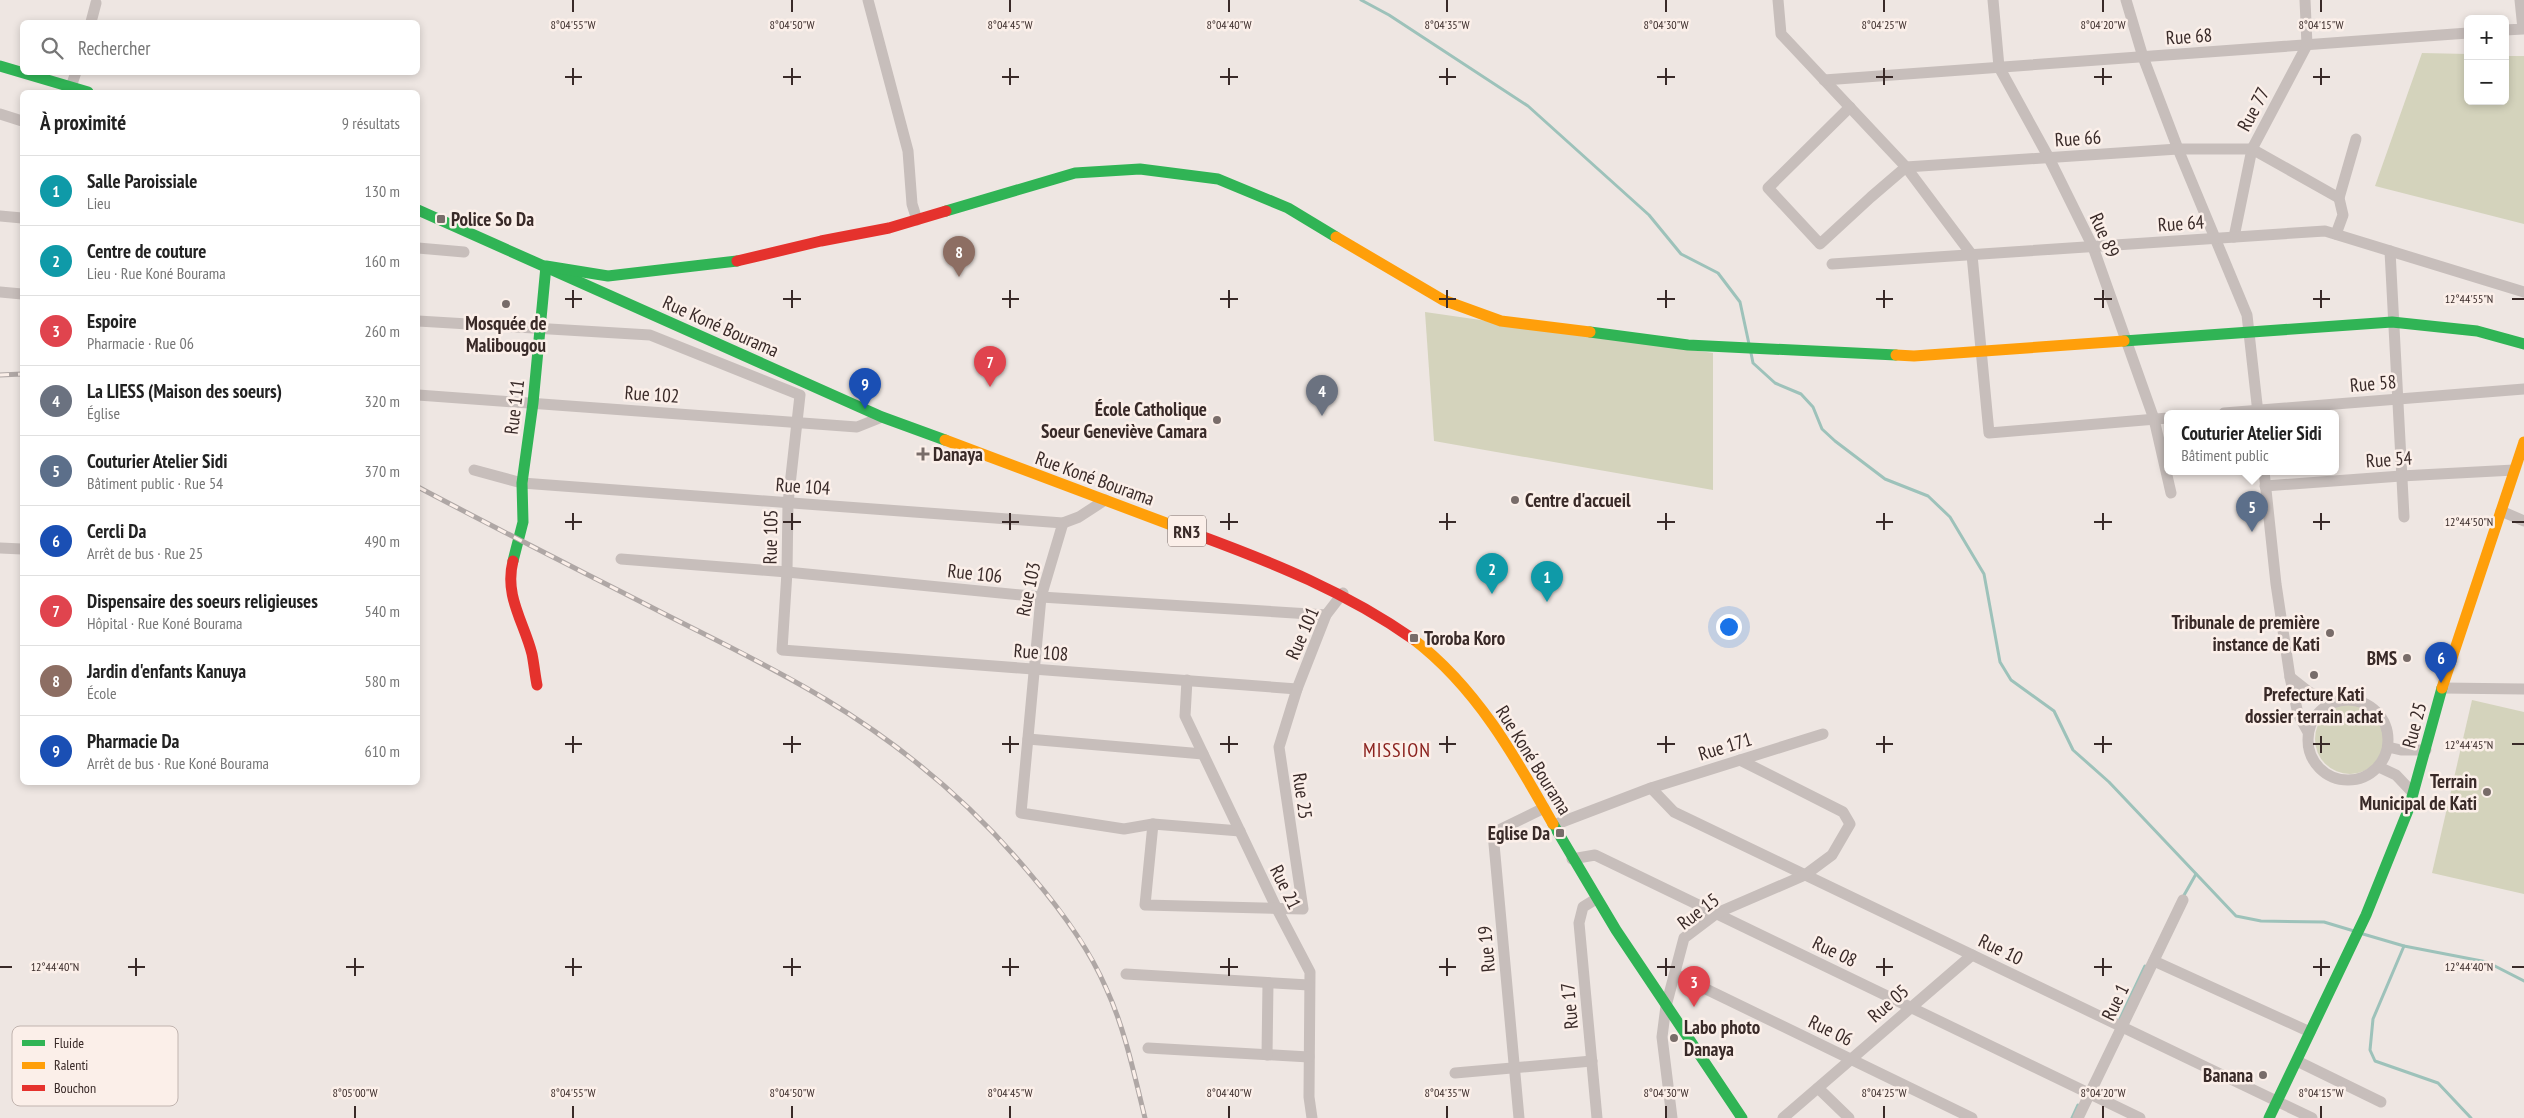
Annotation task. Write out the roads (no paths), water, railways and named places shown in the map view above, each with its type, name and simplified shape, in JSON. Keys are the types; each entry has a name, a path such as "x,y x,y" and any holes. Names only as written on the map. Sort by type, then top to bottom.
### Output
{"main road":[{"path":"0,66 20,72"},
{"path":"30,75 81,90"},
{"path":"546,266 591,275 608,276 739,261 820,241 889,228 1075,174 1140,169 1218,179 1288,208 1443,300 1501,321 1688,345 1914,356 2392,322 2477,331 2524,344"},
{"name":"Rue Koné Bourama","path":"420,211 882,417 1284,568 1343,593 1390,622 1431,654 1458,680 1497,728 1596,899 1742,1118"},
{"name":"Rue 111","path":"537,685 532,654 512,594 509,578 522,522 522,483 533,404 546,266"},
{"name":"Rue 25","path":"2269,1118 2366,915 2414,793 2442,688 2524,442"}],"street":[{"path":"868,0 908,151 912,204 917,220"},
{"path":"1778,0 1781,34 1906,167 1972,255 1989,433 2164,418"},
{"name":"Rue 89","path":"1993,0 1999,67 2049,158 2094,247 2154,419 2164,465"},
{"path":"2126,0 2143,57 2178,149 2248,315 2258,410"},
{"path":"2305,0 2307,45"},
{"path":"2509,30 2523,29 2520,0"},
{"path":"92,20 96,3"},
{"name":"Rue 68","path":"1824,80 2464,33"},
{"name":"Rue 77","path":"2234,237 2252,149 2307,45"},
{"path":"71,87 75,75"},
{"path":"1850,107 1768,188 1820,244 1870,196 1906,167"},
{"path":"0,114 20,120"},
{"path":"2336,234 2343,215 2339,198 2356,139"},
{"name":"Rue 66","path":"1906,167 2178,149 2252,149"},
{"path":"2252,149 2339,198"},
{"path":"1,215 20,218"},
{"name":"Rue 64","path":"1832,264 2325,231 2524,292"},
{"path":"420,248 464,252"},
{"path":"2390,251 2396,399 2404,517"},
{"path":"0,292 20,294"},
{"path":"420,321 540,329"},
{"name":"Rue 105","path":"540,329 650,335 800,395 788,503 787,572 782,650"},
{"name":"Rue 58","path":"2279,410 2524,389"},
{"name":"Rue 102","path":"420,395 858,427 882,417"},
{"name":"Rue 104","path":"474,470 522,483 1063,523 1079,517 1105,500"},
{"name":"Rue 54","path":"2265,486 2514,470"},
{"name":"Rue 89","path":"2166,475 2170,493"},
{"path":"2264,475 2276,584 2290,677 2298,714 2308,732 2310,755 2318,767 2328,775 2343,780 2355,780 2369,775 2379,767 2388,747 2387,730 2382,718 2374,709 2363,702 2350,700 2332,703 2323,708 2313,719 2308,732"},
{"path":"2501,511 2524,521"},
{"name":"Rue 103","path":"1063,523 1041,597 1021,813 1124,829 1153,824"},
{"path":"0,548 20,549"},
{"name":"Rue 106","path":"621,559 787,572 1041,597 1326,615"},
{"name":"Rue 101","path":"1297,689 1326,615 1343,593"},
{"name":"Rue 108","path":"782,650 1297,689"},
{"path":"2290,677 2309,692 2332,703"},
{"name":"Rue 21","path":"1187,680 1185,716 1277,909 1310,972 1309,1097 1312,1118"},
{"path":"2442,688 2524,689"},
{"name":"Rue 25","path":"1277,909 1303,909 1279,747 1297,689"},
{"name":"Rue 171","path":"1554,825 1651,788 1823,734"},
{"path":"1028,739 1203,754"},
{"path":"2388,747 2401,750 2426,750"},
{"name":"Rue 15","path":"1672,1118 1662,1037 1666,1006 1684,938 1717,914 1805,874 1832,856 1850,824 1843,812 1740,760"},
{"path":"2379,767 2396,775 2414,793"},
{"name":"Rue 10","path":"1651,788 1674,812 2312,1118"},
{"name":"Rue 19","path":"1519,1118 1493,834 1544,808"},
{"path":"1240,831 1153,824 1145,905 1277,909"},
{"name":"Rue 08","path":"1572,860 1595,855 2140,1118"},
{"name":"Rue 17","path":"1596,899 1583,907 1578,923 1597,1118"},
{"name":"Rue 1","path":"2078,1118 2183,900"},
{"name":"Rue 05","path":"1783,1118 1972,955"},
{"path":"2154,961 2310,1032"},
{"path":"1126,974 1309,985"},
{"name":"Rue 06","path":"1675,974 1972,1118"},
{"path":"1267,1054 1268,983"},
{"path":"1148,1048 1309,1057"},
{"path":"1455,1073 1592,1061"},
{"path":"2297,1061 2381,1102"},
{"path":"1818,1088 1849,1118"}],"waterway":[{"path":"1361,0 1389,15 1528,106 1649,215 1681,254 1718,273 1740,302 1749,344"},
{"path":"1751,353 1753,363 1775,383 1801,394 1813,407 1822,429 1835,441 1885,479 1928,496 1950,517 1984,574 2000,662 2011,680 2054,711 2073,750 2109,782 2236,916 2261,921 2324,922 2354,931"},
{"path":"2183,897 2196,874"},
{"path":"2363,934 2404,946 2487,962 2524,981"},
{"path":"2404,946 2373,1019 2370,1050 2375,1061 2438,1083 2471,1118"},
{"path":"2118,1023 2145,966"},
{"path":"2072,1118 2078,1105"}],"railway":[{"path":"0,375 20,374"},
{"path":"420,488 782,674 854,717 936,778 1009,849 1073,928 1091,957 1119,1019 1145,1118"}],"place":[{"name":"Police So Da","path":"441,219"},
{"name":"Jardin d'enfants Kanuya","path":"959,277"},
{"name":"Mosquée de Malibougou","path":"506,304"},
{"name":"Dispensaire des soeurs religieuses","path":"990,387"},
{"name":"Pharmacie Da","path":"865,409"},
{"name":"La LIESS (Maison des soeurs)","path":"1322,416"},
{"name":"École Catholique Soeur Geneviève Camara","path":"1217,420"},
{"name":"Danaya","path":"923,454"},
{"name":"Centre d'accueil","path":"1515,500"},
{"name":"Couturier Atelier Sidi","path":"2252,532"},
{"name":"Centre de couture","path":"1492,594"},
{"name":"Salle Paroissiale","path":"1547,602"},
{"name":"Tribunale de première instance de Kati","path":"2330,633"},
{"name":"Toroba Koro","path":"1414,638"},
{"name":"BMS","path":"2407,658"},
{"name":"Prefecture Kati dossier terrain achat","path":"2314,675"},
{"name":"Cercli Da","path":"2441,683"},
{"name":"Terrain Municipal de Kati","path":"2487,792"},
{"name":"Eglise Da","path":"1560,833"},
{"name":"Espoire","path":"1694,1007"},
{"name":"Labo photo Danaya","path":"1674,1038"},
{"name":"Banana","path":"2263,1075"}],"district":[{"name":"MISSION","path":"1397,750"}]}
